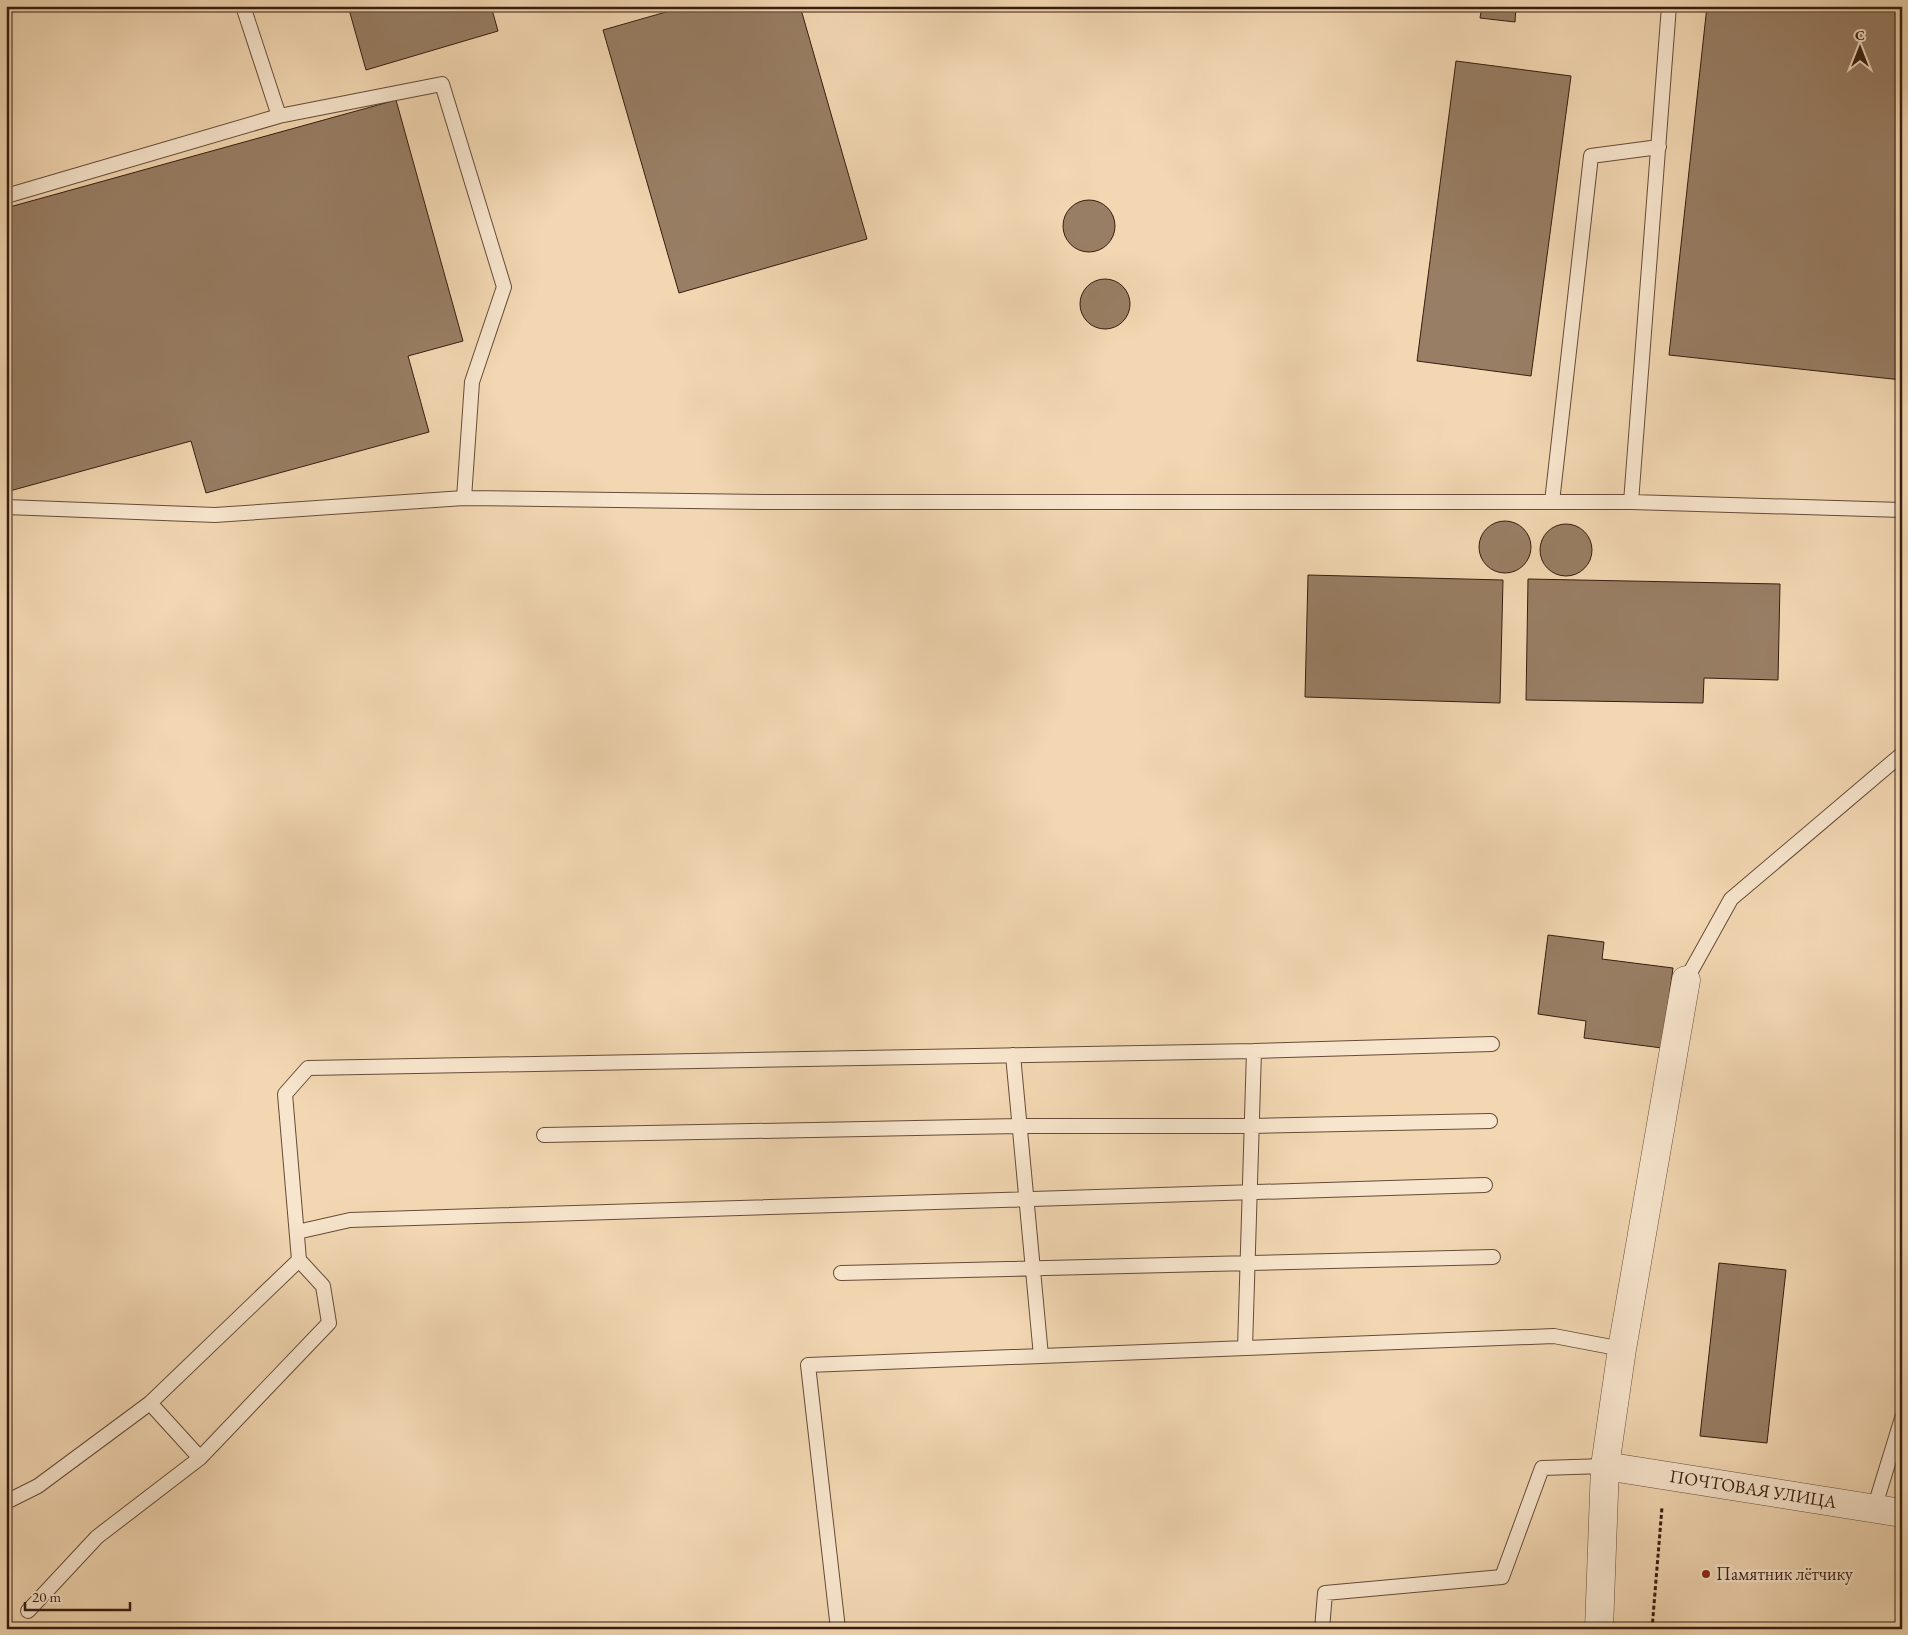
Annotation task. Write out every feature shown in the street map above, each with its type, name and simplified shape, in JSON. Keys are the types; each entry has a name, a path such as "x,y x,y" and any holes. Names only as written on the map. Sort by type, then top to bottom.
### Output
{"street":[{"path":"1599,1629 1605,1466 1622,1349 1686,980"},
{"name":"ПОЧТОВАЯ УЛИЦА","path":"1605,1466 1902,1513"}],"lane":[{"path":"243,6 279,116"},
{"path":"1631,502 1669,6"},
{"path":"6,196 279,116 442,84 504,287 472,382 464,498"},
{"path":"1552,502 1591,156 1658,147"},
{"path":"6,507 215,515 464,498 763,502 1631,502 1902,510"},
{"path":"1686,980 1731,899 1902,754"},
{"path":"28,1611 96,1538 200,1458 329,1322 323,1286 299,1260 285,1094 308,1068 1254,1051 1492,1044"},
{"path":"1245,1348 1254,1051"},
{"path":"1013,1055 1041,1356"},
{"path":"544,1135 1020,1126 1252,1126 1490,1121"},
{"path":"297,1232 350,1220 1485,1185"},
{"path":"842,1273 1493,1257"},
{"path":"6,1502 38,1486 150,1403 299,1260"},
{"path":"838,1629 808,1365 1554,1336 1622,1349"},
{"path":"150,1403 200,1458"},
{"path":"1874,1509 1902,1418"},
{"path":"1322,1629 1325,1593 1502,1577 1542,1468 1605,1466"}],"path":[{"path":"1652,1629 1664,1475"}],"building":[{"path":"348,6 491,6 498,31 366,70"},
{"path":"687,6 800,6 867,239 679,293 603,30"},
{"path":"1482,6 1516,6 1515,22 1480,18"},
{"path":"1707,6 1902,6 1902,380 1669,355"},
{"path":"1456,61 1571,76 1531,376 1417,361"},
{"path":"396,100 463,341 408,356 429,432 206,493 191,441 6,492 6,208"},
{"path":"1089,200 1099,202 1107,208 1113,216 1115,226 1113,236 1107,244 1099,250 1089,252 1079,250 1071,244 1065,236 1063,226 1065,216 1071,208 1079,202"},
{"path":"1110,279 1123,286 1129,294 1129,314 1123,322 1115,328 1100,329 1087,322 1081,314 1080,299 1087,286 1095,280"},
{"path":"1505,521 1515,523 1523,529 1529,537 1531,547 1529,557 1523,565 1515,571 1505,573 1495,571 1487,565 1481,557 1479,547 1481,537 1487,529 1495,523"},
{"path":"1566,524 1576,526 1584,532 1590,540 1592,550 1590,560 1584,568 1576,574 1566,576 1556,574 1548,568 1542,560 1540,550 1542,540 1548,532 1556,526"},
{"path":"1308,575 1503,580 1500,703 1305,697"},
{"path":"1528,579 1780,584 1778,680 1704,678 1703,703 1526,700"},
{"path":"1548,935 1604,942 1602,959 1673,968 1662,1048 1584,1038 1586,1021 1538,1014"},
{"path":"1719,1263 1786,1270 1767,1443 1700,1436"}],"place":[{"name":"Памятник лётчику","path":"1706,1574"}]}
